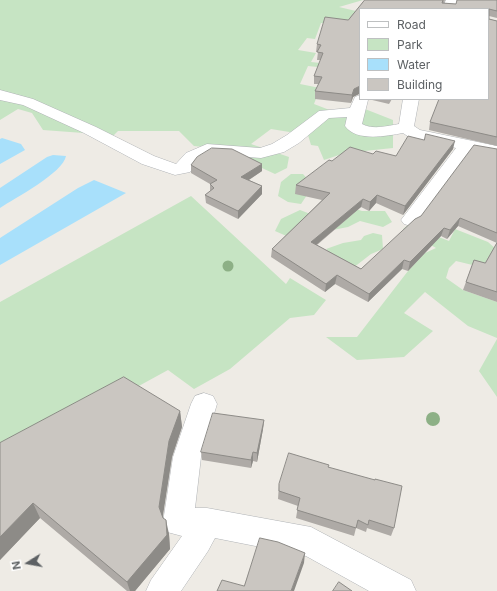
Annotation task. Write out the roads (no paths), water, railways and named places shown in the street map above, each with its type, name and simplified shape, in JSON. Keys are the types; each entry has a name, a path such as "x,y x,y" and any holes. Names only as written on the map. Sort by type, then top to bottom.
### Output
{"street":[{"path":"0,95 28,102 90,130 148,160 175,170 184,168 192,157 207,150 262,153 278,148 293,139 325,114 358,106 353,126 358,129 378,132 406,128 416,134 497,151"},
{"path":"406,128 411,100"},
{"path":"411,220 467,145"},
{"path":"204,404 187,457 178,522 207,522 311,542 400,591"},
{"path":"162,591 197,541 207,522"}],"water":[{"path":"2,138 21,144 25,150 0,164 0,139"},
{"path":"53,155 66,156 63,163 57,170 27,192 0,208 0,188 47,157"},
{"path":"94,180 126,193 0,265 0,238 78,188"}]}
